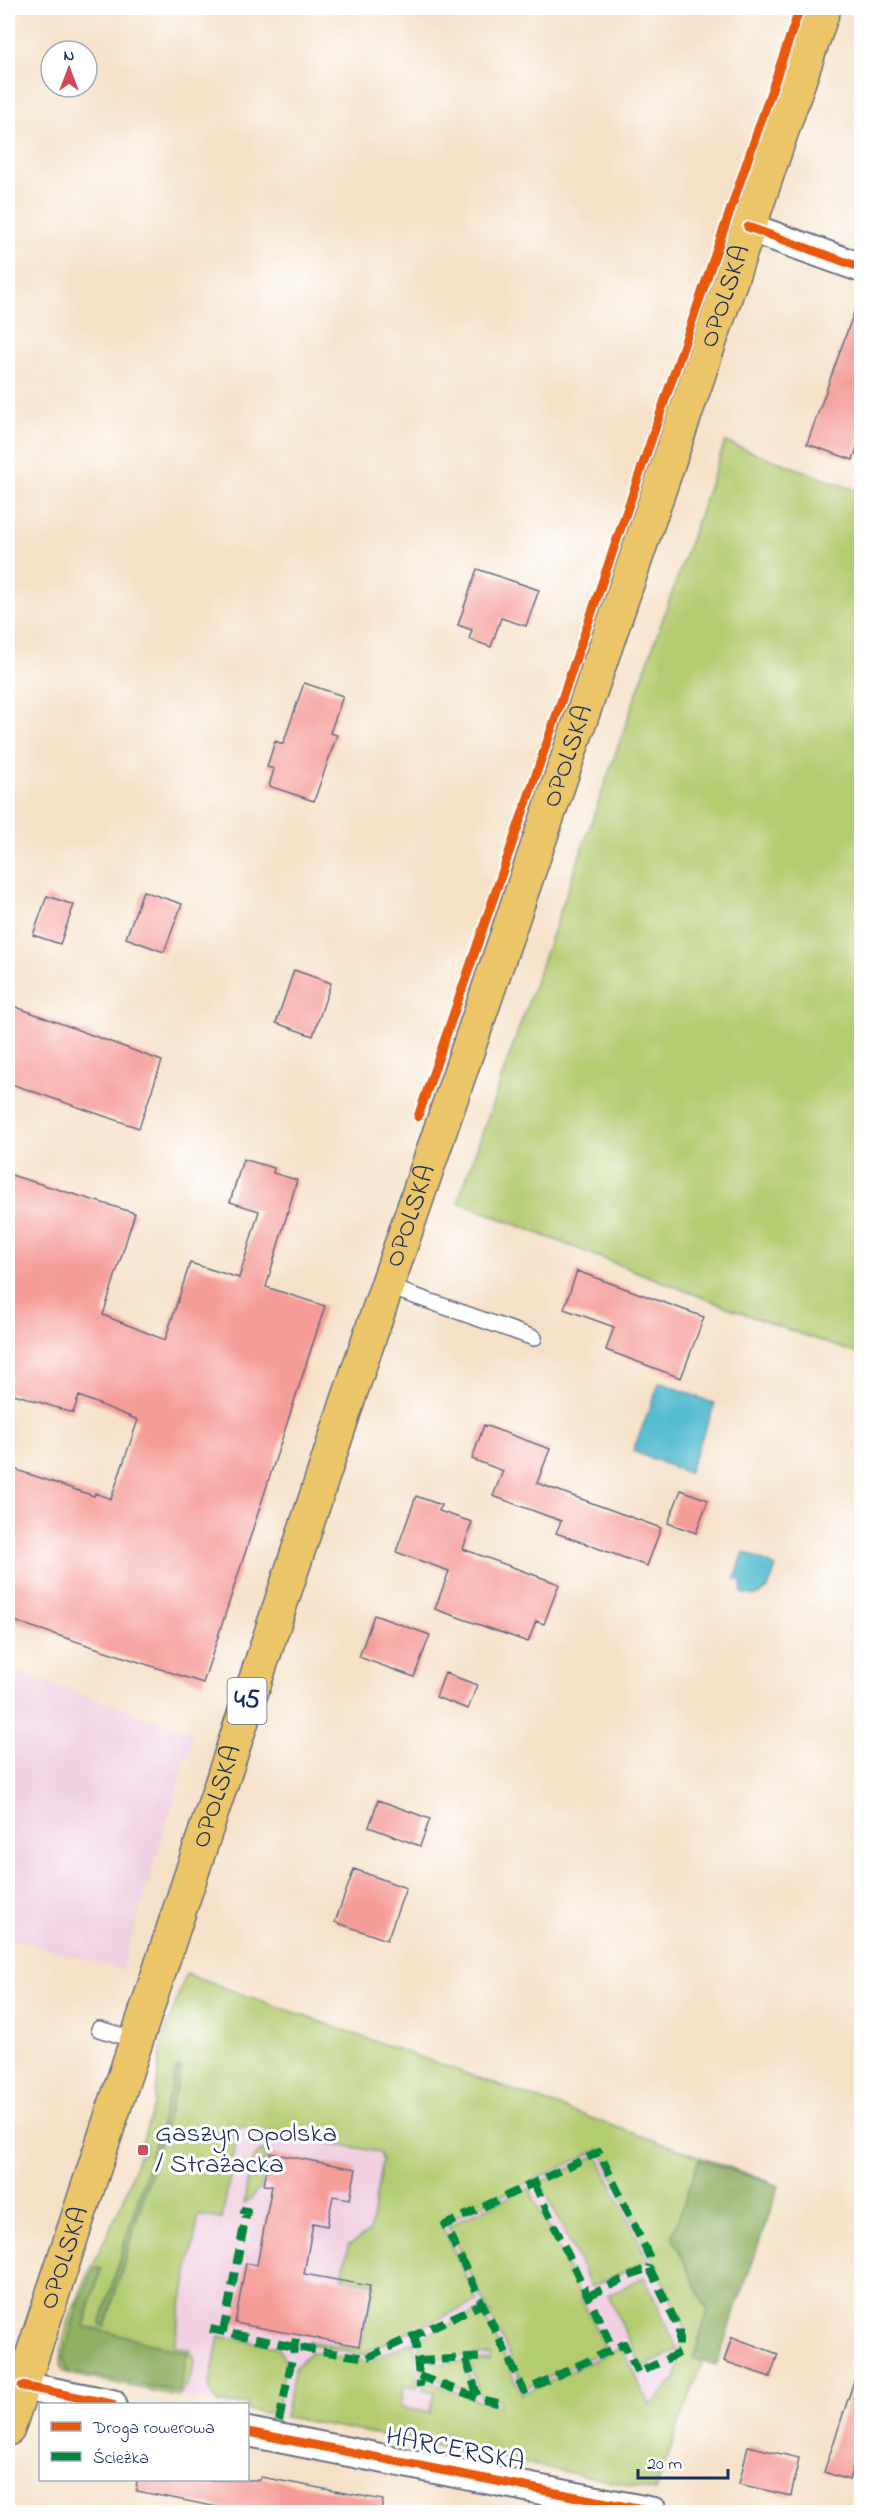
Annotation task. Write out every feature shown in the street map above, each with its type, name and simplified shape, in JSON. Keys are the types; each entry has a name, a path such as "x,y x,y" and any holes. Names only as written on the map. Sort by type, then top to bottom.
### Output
{"main road":[{"name":"OPOLSKA","path":"8,2429 386,1286 824,8"}],"street":[{"path":"748,227 861,268"},
{"path":"22,2385 107,2403"},
{"name":"HARCERSKA","path":"249,2432 653,2512"}],"lane":[{"path":"386,1286 534,1338"},
{"path":"99,2029 136,2040"}],"shaded area":[{"path":"8,1669 194,1733 122,1970 8,1938"},
{"path":"173,2041 768,2181 655,2491 496,2457 249,2410 249,2403 214,2403 72,2375 167,2083"}],"green space":[{"path":"725,442 861,492 861,1355 758,1319 458,1202"},
{"path":"186,1974 768,2181 655,2491 496,2457 285,2417 295,2368 310,2352 368,2362 414,2341 418,2388 404,2386 400,2407 430,2413 434,2392 423,2389 422,2379 485,2403 500,2405 500,2400 480,2396 469,2362 490,2360 490,2355 421,2359 418,2339 482,2310 522,2394 622,2347 650,2406 675,2380 685,2328 600,2149 441,2224 478,2301 367,2351 367,2355 309,2344 309,2341 361,2349 374,2284 342,2278 348,2246 370,2231 382,2161 379,2152 239,2126 222,2219 199,2215 174,2346 189,2350 195,2359 185,2388 178,2396 68,2374 63,2371 61,2356 64,2336 72,2313 122,2203 138,2155 143,2156 146,2144 142,2142 155,2102 162,2041"},
{"path":"177,2068 182,2068 105,2327 100,2325"},
{"path":"267,2150 260,2189 244,2204 252,2163 256,2156"},
{"path":"597,2155 648,2260 591,2287 541,2182"},
{"path":"699,2159 779,2186 716,2365 693,2358 708,2311 672,2237"},
{"path":"529,2188 606,2350 525,2388 448,2226"},
{"path":"95,2267 101,2269 84,2326 188,2353 179,2392 67,2371 63,2357 79,2302"},
{"path":"644,2277 678,2350 642,2368 608,2295"},
{"path":"219,2336 278,2347 286,2363 276,2415 249,2410 249,2403 218,2403 210,2390"},
{"path":"465,2362 475,2394 421,2373 421,2364"}],"water":[{"path":"660,1382 715,1404 688,1473 633,1451"},
{"path":"744,1552 776,1567 768,1589 756,1596 742,1593 741,1581 735,1579"}],"building":[{"path":"858,301 861,302 861,434 853,460 807,444"},
{"path":"477,569 539,590 526,626 501,618 491,647 469,639 472,630 458,625"},
{"path":"304,683 343,696 330,733 337,735 314,801 269,786 274,769 267,767 275,741 283,744"},
{"path":"143,891 182,904 164,952 126,938"},
{"path":"47,896 74,905 60,944 33,935"},
{"path":"294,970 331,983 313,1036 276,1023"},
{"path":"8,1004 162,1061 139,1128 8,1083"},
{"path":"243,1159 274,1168 273,1173 297,1180 266,1287 325,1306 203,1683 8,1619 8,1467 94,1496 95,1493 111,1499 138,1420 79,1396 73,1413 8,1392 8,1174 135,1213 103,1315 165,1340 190,1263 239,1278 259,1211 230,1202"},
{"path":"577,1271 704,1317 681,1378 606,1350 614,1327 564,1309"},
{"path":"484,1425 550,1449 537,1483 661,1528 647,1566 556,1533 561,1521 493,1496 503,1471 472,1459"},
{"path":"681,1490 708,1500 696,1533 668,1523"},
{"path":"416,1496 441,1505 439,1511 472,1522 463,1549 559,1584 544,1624 536,1621 528,1642 435,1609 449,1571 396,1552"},
{"path":"374,1615 430,1635 414,1677 359,1657"},
{"path":"445,1673 477,1685 468,1709 436,1697"},
{"path":"378,1800 430,1819 420,1846 369,1827"},
{"path":"354,1869 406,1888 387,1940 335,1922"},
{"path":"270,2153 356,2169 350,2199 333,2196 327,2226 313,2223 304,2274 370,2286 359,2346 235,2323 246,2263 257,2265 272,2186 264,2185"},
{"path":"732,2337 778,2354 770,2377 724,2361"},
{"path":"857,2372 861,2373 861,2440 849,2480 824,2472"},
{"path":"748,2446 799,2458 791,2496 739,2484"},
{"path":"261,2477 383,2500 381,2512 243,2512 136,2491 137,2481 260,2480"}],"marked path":[{"path":"588,2296 649,2267 679,2329 679,2353 638,2373 624,2344 524,2391 445,2225 599,2152 651,2260 649,2267"},
{"path":"534,2183 613,2349"},
{"path":"223,2332 247,2211 233,2208"},
{"path":"210,2329 294,2347 366,2358 482,2304"},
{"path":"279,2421 297,2334"},
{"path":"415,2335 420,2387"},
{"path":"418,2361 487,2357"},
{"path":"466,2359 478,2398"},
{"path":"419,2376 498,2403"}],"cycle path":[{"path":"418,1117 800,8"},
{"path":"748,227 862,268"},
{"path":"22,2386 107,2403"},
{"path":"249,2432 653,2512"}],"place":[{"name":"Gaszyn Opolska / Strażacka","path":"143,2150"}]}
